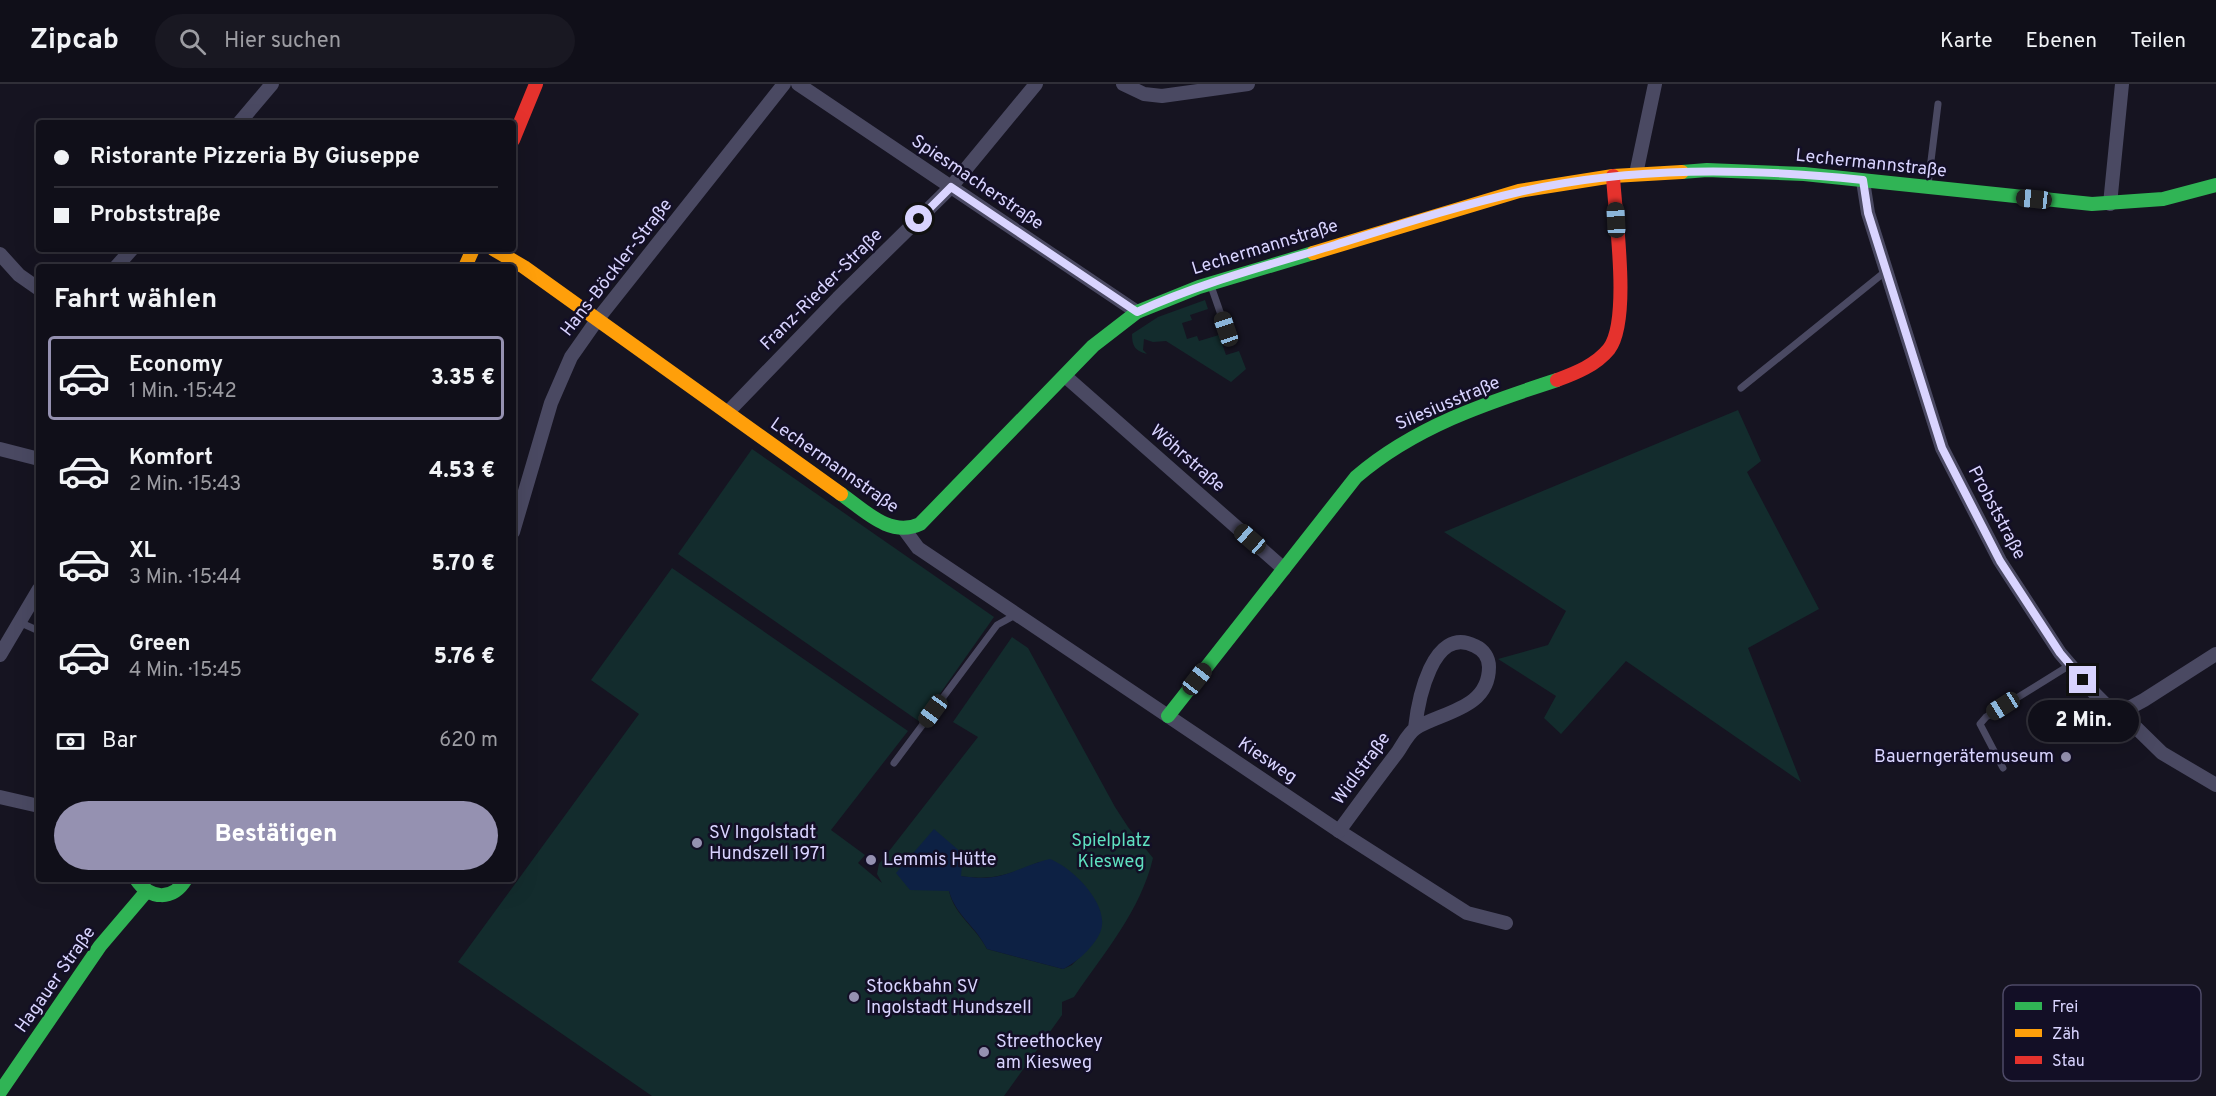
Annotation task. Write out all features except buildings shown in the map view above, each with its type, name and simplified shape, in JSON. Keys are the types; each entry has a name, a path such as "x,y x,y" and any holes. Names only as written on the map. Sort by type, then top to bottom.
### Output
{"street":[{"path":"242,120 272,84"},
{"path":"516,133 536,84"},
{"name":"Hans-Böckler-Straße","path":"516,522 551,403 571,357 597,320 784,84"},
{"name":"Spiesmacherstraße","path":"798,84 1137,312"},
{"name":"Franz-Rieder-Straße","path":"728,412 838,298 951,187 1036,84"},
{"path":"1123,84 1144,94 1162,96 1202,86 1248,84"},
{"path":"1636,174 1655,84"},
{"path":"2110,204 2122,84"},
{"name":"Lechermannstraße","path":"498,252 524,267 882,523 894,529 904,529 917,527 926,521 1093,346 1137,312 1169,297 1210,283 1462,206 1519,191 1613,176 1753,170 2070,203 2110,204 2163,199 2216,185"},
{"name":"Silesiusstraße","path":"1168,716 1356,477 1376,458 1406,439 1440,423 1581,370 1610,349 1620,326 1621,308 1613,176"},
{"name":"Probststraße","path":"1863,180 1868,213 1888,270 1917,373 1942,448 2000,561 2070,665 2105,704 2117,709 2162,753 2216,785"},
{"path":"119,264 129,252"},
{"path":"0,254 19,275 36,287"},
{"name":"Wöhrstraße","path":"1065,375 1284,568"},
{"path":"0,449 36,458"},
{"name":"Kiesweg","path":"904,529 918,548 1339,831 1467,913 1506,922"},
{"path":"0,655 36,593"},
{"name":"Widlstraße","path":"1339,831 1415,729 1423,684 1441,653 1450,644 1464,642 1484,651 1489,662 1489,674 1473,701 1458,711 1415,729"},
{"path":"2117,709 2131,707 2144,700 2216,654"},
{"path":"0,797 36,805"},
{"path":"138,882 146,892 159,897 178,892 184,882"},
{"name":"Hagauer Straße","path":"0,1092 100,946 146,892"}],"lane":[{"path":"1928,188 1938,104"},
{"path":"1742,388 1888,270"},
{"path":"1210,283 1226,329"},
{"path":"894,763 997,626 1017,614"},
{"path":"19,622 36,630"},
{"path":"2003,768 1980,724 1986,717 2070,665"}],"green space":[{"path":"1205,300 1208,309 1190,315 1192,320 1182,323 1187,339 1197,336 1199,341 1219,335 1226,355 1239,351 1246,369 1231,382 1166,341 1153,342 1144,339 1143,350 1147,354 1137,350 1133,342 1132,334 1158,317"},
{"path":"1738,410 1761,461 1747,472 1819,609 1748,648 1801,782 1626,661 1561,734 1544,718 1556,696 1498,659 1548,645 1566,611 1444,532"},
{"path":"752,449 994,617 920,722 678,554"},
{"name":"SV Ingolstadt Hundszell 1971","path":"672,568 908,731 831,830 865,855 858,863 882,883 877,874 879,864 978,737 953,722 1012,637 1028,648 1115,807 1153,858 1147,877 1131,913 1120,930 1074,997 1062,1002 1062,1015 1004,1096 652,1096 458,962 639,714 591,680","holes":["1039,862 1093,943 1072,965 1063,969 987,949 960,914 949,891 961,876 991,877"]}],"water":[{"path":"934,829 963,854 961,876 988,878 1008,874 1050,859 1067,869 1085,886 1098,905 1102,925 1093,944 1075,962 1063,969 987,949 956,907 949,891 910,890 896,873"}],"traffic: fast":[{"path":"1682,172 1707,170 1804,174 2092,204 2163,199 2216,185"},
{"path":"841,494 868,514 888,525 909,527 920,524 1093,346 1137,312 1199,287 1313,253"},
{"path":"1168,716 1356,477 1378,459 1426,430 1477,408 1557,380"},
{"path":"139,882 148,891 161,895 175,891 184,882"},
{"path":"0,1092 100,946 146,892"}],"traffic: slow":[{"path":"1313,253 1519,191 1613,176 1682,172"},
{"path":"466,264 472,252"},
{"path":"498,252 524,267 841,494"}],"traffic: jam":[{"path":"516,133 536,84"},
{"path":"1557,380 1598,360 1609,349 1616,335 1619,315 1620,266 1613,176"}],"place":[{"name":"Bauerngerätemuseum","path":"2066,757"},
{"name":"SV Ingolstadt Hundszell 1971","path":"697,843"},
{"name":"Lemmis Hütte","path":"871,860"},
{"name":"Stockbahn SV Ingolstadt Hundszell","path":"854,997"},
{"name":"Streethockey am Kiesweg","path":"984,1052"}],"route":[{"path":"919,219 951,187 1137,312 1169,297 1199,287 1462,206 1519,191 1567,182 1636,174 1707,170 1753,170 1863,180 1868,213 1888,270 1917,373 1942,448 2000,561 2060,653 2083,680"}],"park label":[{"name":"Spielplatz Kiesweg","path":"1111,852"}]}
